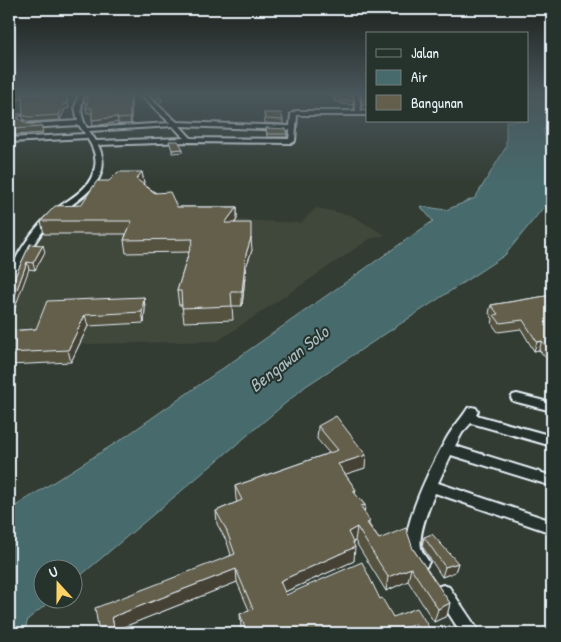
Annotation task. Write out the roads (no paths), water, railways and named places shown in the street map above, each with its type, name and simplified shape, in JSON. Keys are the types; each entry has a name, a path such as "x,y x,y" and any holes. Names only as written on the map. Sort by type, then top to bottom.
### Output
{"street":[{"path":"23,124 30,126 64,124"},
{"path":"9,286 19,262 48,221 54,214 86,190 96,176 100,158 96,143 81,124"},
{"path":"175,124 189,140"},
{"path":"9,140 175,124 236,128 294,128"},
{"path":"96,143 189,140 292,141 294,124"},
{"path":"517,398 552,407"},
{"path":"470,633 417,556 413,547 413,536 428,493 459,429 471,415 552,441"},
{"path":"448,449 552,481"},
{"path":"428,493 552,527"}],"water":[{"name":"Bengawan Solo","path":"506,124 552,124 552,127 543,130 552,159 552,197 505,255 306,386 82,574 82,560 32,560 32,610 39,610 28,619 24,633 9,633 9,510 122,439 433,221 420,206 446,210 475,198 506,147"}]}
